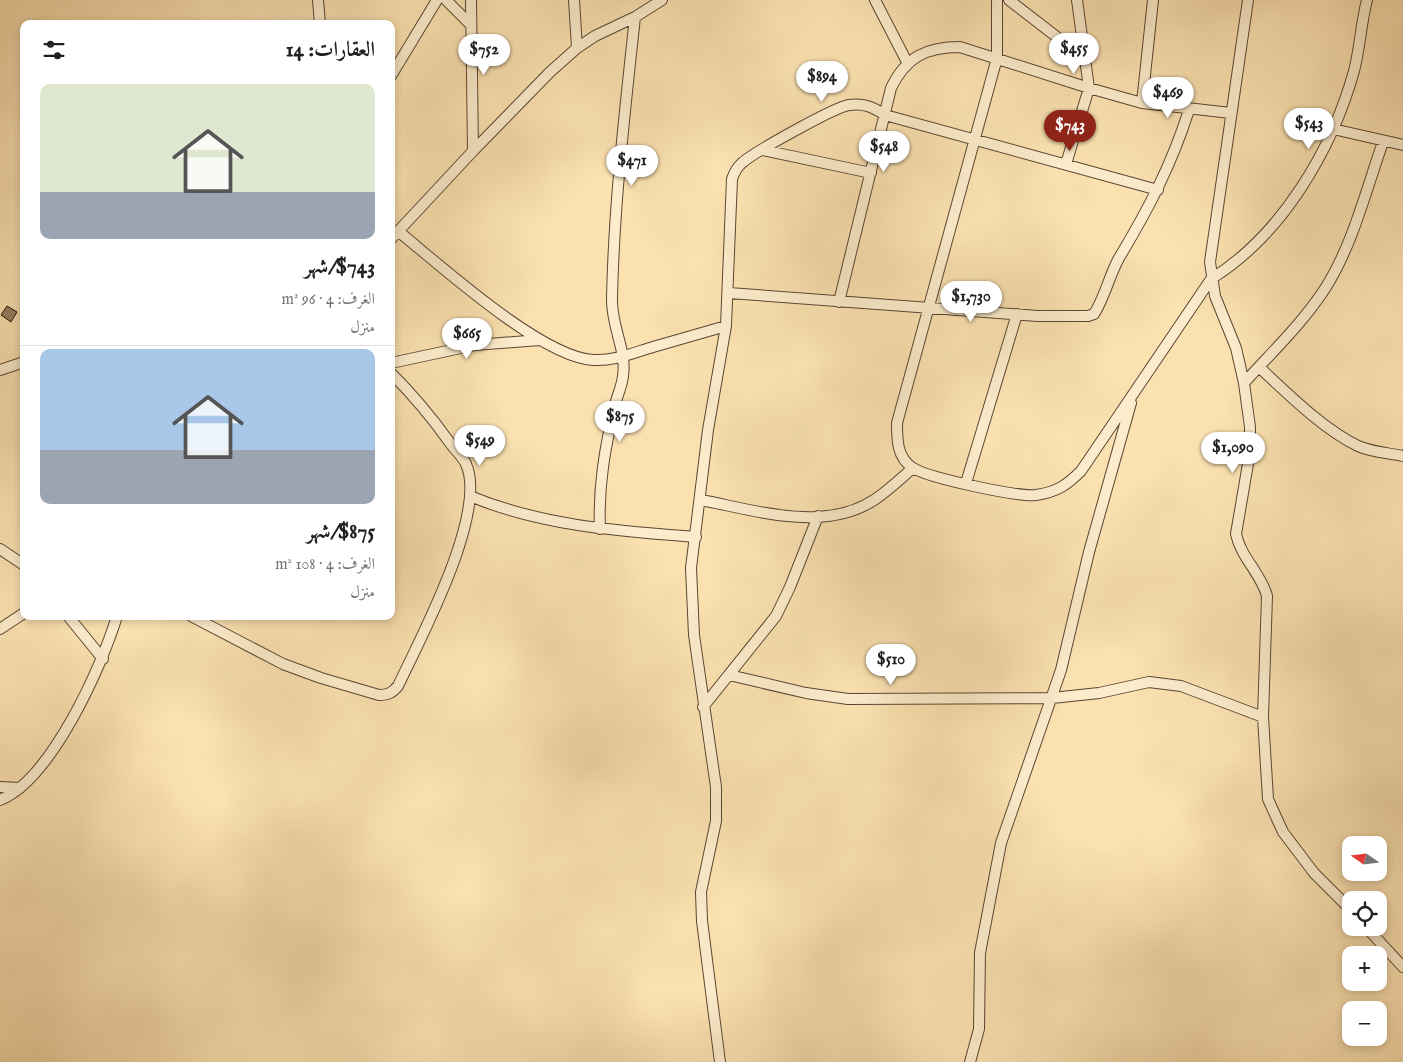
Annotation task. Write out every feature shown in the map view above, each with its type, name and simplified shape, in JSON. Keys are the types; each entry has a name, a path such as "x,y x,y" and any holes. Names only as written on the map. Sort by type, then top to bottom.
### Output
{"street":[{"path":"318,0 320,20"},
{"path":"395,69 437,0"},
{"path":"446,0 471,25"},
{"path":"471,0 473,151"},
{"path":"574,0 577,48"},
{"path":"395,234 550,72 577,48 595,36 635,18 662,0"},
{"path":"875,0 908,64"},
{"path":"997,0 996,58 897,424 898,446 904,458 913,468 966,483 1034,495 1065,487 1082,471 1211,279 1232,265 1266,234 1309,174 1341,113 1354,69 1366,1 1354,0"},
{"path":"1009,0 1084,58"},
{"path":"1066,164 1089,88 1077,0"},
{"path":"1142,103 1153,0"},
{"path":"1248,0 1219,209 1212,244 1211,279 1215,296 1236,348 1244,383 1250,427 1250,452 1236,534 1239,548 1264,584 1267,596 1263,717 1268,799 1274,816 1283,832 1314,873 1342,901"},
{"path":"600,529 600,490 604,456 623,376 624,357 613,323 612,297 622,150 635,18"},
{"path":"839,302 891,88 896,77 922,53 938,47 960,47 1142,103 1189,110 1231,113"},
{"path":"720,1062 702,921 701,892 716,821 716,788 694,635 691,568 701,500 708,430 726,326 729,293 732,179 735,170 743,162 800,128 847,105 873,107 885,115 1158,190"},
{"path":"729,293 1016,314 1088,316 1094,314 1119,259 1172,162 1189,110"},
{"path":"1333,130 1403,145"},
{"path":"1244,383 1308,312 1326,286 1343,255 1383,142"},
{"path":"763,150 871,173"},
{"path":"398,230 458,280 540,340 583,359 594,360 624,357 726,326"},
{"path":"966,483 1016,314"},
{"path":"395,362 475,346 540,340"},
{"path":"0,370 20,363"},
{"path":"1259,367 1286,392 1341,436 1360,447 1403,456"},
{"path":"199,620 282,664 320,678 379,695 387,695 398,686 443,589 457,554 470,496 471,481 466,464 442,431 395,378"},
{"path":"970,1062 979,1029 980,953 1001,844 1061,670 1089,552 1134,393"},
{"path":"701,500 746,510 818,516 854,510 874,500 913,468"},
{"path":"470,496 496,507 600,529 696,537"},
{"path":"703,708 776,616 790,587 818,516"},
{"path":"0,549 20,563"},
{"path":"0,629 20,616"},
{"path":"71,620 103,659"},
{"path":"0,800 20,788 64,732 92,683 103,659 116,620"},
{"path":"729,675 848,699 1052,698 1098,693 1149,682 1166,683 1190,689 1263,717"},
{"path":"0,787 20,788"},
{"path":"1374,936 1403,967"}],"building":[{"path":"7,306 17,312 11,322 1,315"}]}
